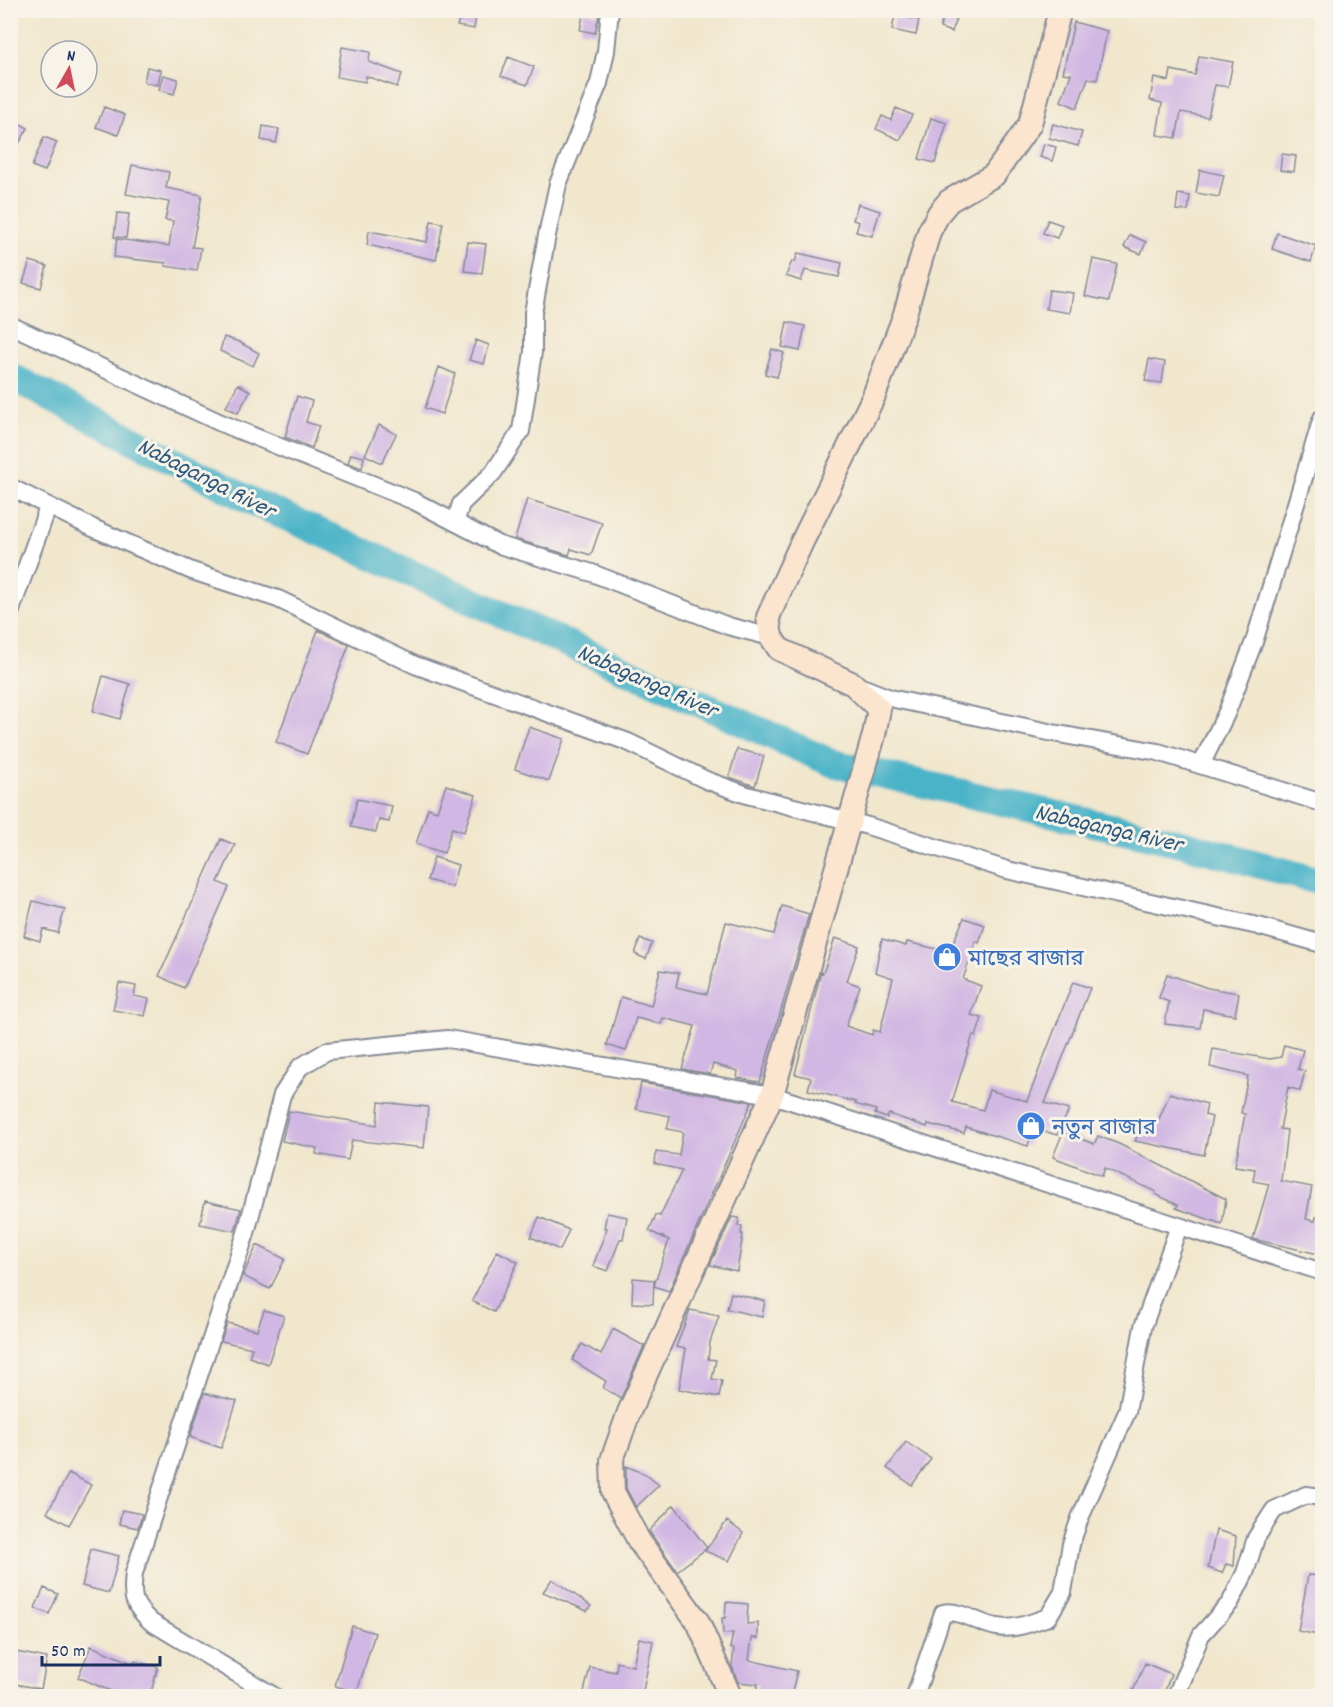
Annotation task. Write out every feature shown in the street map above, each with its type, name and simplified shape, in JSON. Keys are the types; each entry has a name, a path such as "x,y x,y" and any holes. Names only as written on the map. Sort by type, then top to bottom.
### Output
{"main road":[{"path":"730,1696 698,1622 639,1541 612,1492 612,1460 629,1412 772,1095 874,735 879,709 853,684 779,649 771,637 768,617 801,544 873,398 904,317 929,232 939,213 950,201 994,175 1030,124 1060,10"}],"street":[{"path":"456,520 461,504 493,473 521,431 533,352 533,313 549,225 558,184 599,83 606,51 610,10"},
{"path":"10,325 221,423 377,485 456,520 500,545 592,573 728,626 771,637"},
{"path":"1201,765 1227,712 1255,639 1323,418"},
{"path":"10,487 48,507 192,571 278,599 415,665 628,742 706,780 747,795 852,811 1007,870 1258,926 1323,944"},
{"path":"10,613 48,507"},
{"path":"853,684 890,698 1158,752 1323,803"},
{"path":"274,1696 151,1622 136,1608 132,1591 134,1573 246,1233 282,1095 300,1067 327,1052 448,1039 772,1095 1323,1272"},
{"path":"915,1696 943,1613 952,1611 997,1628 1016,1628 1047,1617 1063,1592 1071,1544 1080,1518 1127,1412 1140,1338 1179,1226"},
{"path":"1176,1696 1200,1635 1230,1603 1245,1573 1256,1538 1274,1510 1306,1495 1323,1497"}],"building":[{"path":"463,10 477,10 474,29 457,26"},
{"path":"584,11 599,15 595,33 580,30"},
{"path":"945,11 957,15 952,32 940,28"},
{"path":"895,15 919,20 916,35 892,30"},
{"path":"1074,22 1107,31 1097,80 1088,78 1077,108 1061,101 1071,74 1063,73"},
{"path":"342,47 370,52 369,62 402,74 397,87 366,76 365,82 337,77"},
{"path":"1199,56 1233,62 1228,87 1215,85 1208,117 1181,112 1176,138 1157,135 1162,103 1150,100 1154,78 1169,81 1171,70 1195,75"},
{"path":"508,57 534,67 527,85 501,76"},
{"path":"147,67 161,70 158,85 144,82"},
{"path":"163,75 178,79 174,94 159,90"},
{"path":"104,107 125,115 118,135 96,127"},
{"path":"896,108 912,115 900,140 876,129 882,116 891,120"},
{"path":"10,118 28,128 10,159"},
{"path":"931,118 947,123 935,163 919,159"},
{"path":"1053,124 1082,132 1078,146 1049,138"},
{"path":"263,126 279,129 276,143 261,140"},
{"path":"44,137 57,142 45,171 32,166"},
{"path":"1044,144 1056,147 1052,161 1040,157"},
{"path":"1282,154 1296,156 1294,172 1280,170"},
{"path":"132,165 169,172 166,188 202,195 192,247 201,248 197,271 165,266 166,263 114,257 117,239 169,246 173,221 165,220 169,202 126,194"},
{"path":"1200,170 1224,175 1219,197 1196,193"},
{"path":"1178,194 1190,196 1188,211 1176,210"},
{"path":"858,204 880,211 872,236 856,232 859,222 853,220"},
{"path":"117,213 129,214 126,238 114,237"},
{"path":"1048,220 1062,225 1057,238 1043,233"},
{"path":"431,221 443,223 436,260 367,245 369,231 427,242"},
{"path":"1277,233 1316,246 1311,262 1272,249"},
{"path":"1130,235 1146,242 1141,254 1124,247"},
{"path":"468,242 486,244 482,273 464,271"},
{"path":"798,253 842,263 839,277 805,270 801,281 786,276"},
{"path":"1093,259 1117,264 1109,301 1085,296"},
{"path":"30,261 47,266 41,288 23,283"},
{"path":"1049,290 1073,293 1070,313 1046,309"},
{"path":"787,322 805,326 800,351 782,347"},
{"path":"224,337 259,353 253,366 220,351"},
{"path":"476,340 489,345 484,364 469,360"},
{"path":"772,349 784,353 777,377 765,374"},
{"path":"1149,359 1165,362 1162,383 1145,381"},
{"path":"439,367 455,374 442,414 425,408"},
{"path":"238,384 250,391 238,413 226,407"},
{"path":"297,396 312,401 306,422 319,426 312,448 285,437"},
{"path":"379,425 396,434 382,463 365,455"},
{"path":"351,454 364,457 362,468 348,463"},
{"path":"527,499 602,523 591,555 571,549 569,555 515,539"},
{"path":"318,630 349,645 307,754 276,742"},
{"path":"103,676 130,684 120,719 93,711"},
{"path":"529,727 564,739 549,781 515,769"},
{"path":"737,749 764,756 755,786 729,777"},
{"path":"446,785 476,795 464,832 452,828 444,853 416,844 428,808 437,811"},
{"path":"357,799 392,806 389,822 379,820 376,832 351,827"},
{"path":"221,839 235,845 218,882 229,887 184,988 159,976"},
{"path":"434,857 458,865 452,887 427,880"},
{"path":"33,901 65,909 58,933 43,929 40,941 24,936"},
{"path":"782,906 809,914 760,1082 737,1078 738,1071 713,1064 710,1074 682,1069 695,1026 663,1018 661,1024 636,1018 626,1051 607,1045 621,997 651,1006 660,970 679,973 676,987 707,994 726,922 774,934"},
{"path":"964,918 985,925 979,943 976,941 963,979 981,986 971,1015 982,1018 976,1037 973,1035 952,1102 983,1110 989,1090 1027,1101 1073,982 1090,988 1045,1103 1069,1110 1057,1135 1033,1128 1028,1146 966,1127 964,1133 928,1124 927,1127 889,1114 887,1118 875,1114 876,1110 855,1104 856,1102 808,1090 811,1078 795,1074 821,972 823,973 835,938 859,946 847,981 860,986 846,1026 872,1035 873,1030 880,1032 893,978 875,972 882,939 906,946 907,942 949,952"},
{"path":"640,939 652,943 646,959 635,954"},
{"path":"1167,974 1208,988 1239,993 1235,1015 1203,1009 1200,1028 1165,1024 1169,1002 1159,998"},
{"path":"119,983 136,986 134,996 149,999 145,1016 113,1010"},
{"path":"1284,1045 1303,1050 1298,1069 1305,1071 1300,1091 1288,1087 1280,1129 1287,1130 1281,1181 1312,1187 1306,1219 1315,1221 1316,1217 1323,1218 1323,1255 1253,1239 1269,1184 1253,1181 1255,1169 1235,1166 1245,1114 1241,1113 1248,1076 1210,1067 1213,1049 1270,1059 1281,1057"},
{"path":"641,1083 752,1102 669,1291 654,1286 669,1240 649,1231 656,1215 660,1216 682,1170 655,1164 656,1152 679,1155 683,1132 667,1129 670,1116 636,1109"},
{"path":"1170,1093 1207,1104 1205,1115 1212,1117 1204,1155 1135,1141 1141,1128 1153,1133"},
{"path":"379,1102 428,1107 424,1148 352,1140 348,1160 316,1154 317,1148 282,1141 289,1111 377,1125"},
{"path":"1063,1132 1094,1144 1098,1136 1119,1144 1226,1199 1222,1224 1176,1208 1178,1205 1155,1194 1156,1192 1105,1168 1102,1176 1053,1157"},
{"path":"205,1201 241,1209 235,1231 200,1224"},
{"path":"607,1213 627,1217 623,1239 620,1239 608,1271 593,1266 607,1228 604,1228"},
{"path":"539,1217 569,1230 560,1250 531,1237"},
{"path":"732,1217 739,1218 738,1226 742,1226 741,1234 743,1234 737,1271 710,1265"},
{"path":"257,1245 285,1259 270,1289 243,1276"},
{"path":"497,1251 518,1262 494,1312 472,1301"},
{"path":"633,1278 654,1280 653,1304 632,1303"},
{"path":"731,1293 765,1301 762,1317 727,1309"},
{"path":"264,1310 284,1316 268,1364 249,1357 252,1348 221,1341 227,1323 257,1330"},
{"path":"690,1310 719,1316 710,1342 708,1359 716,1360 712,1379 722,1381 719,1397 679,1389 686,1349 676,1347"},
{"path":"613,1329 644,1346 621,1398 603,1388 606,1381 572,1360 582,1344 601,1355"},
{"path":"204,1393 237,1401 221,1448 190,1437"},
{"path":"906,1442 931,1459 912,1485 887,1468"},
{"path":"626,1466 645,1474 659,1485 636,1507 626,1488"},
{"path":"69,1473 91,1485 69,1525 47,1513"},
{"path":"674,1505 707,1548 677,1571 649,1531"},
{"path":"122,1510 142,1514 138,1528 119,1524"},
{"path":"727,1521 743,1533 729,1561 705,1551"},
{"path":"1216,1530 1236,1536 1234,1566 1226,1564 1222,1573 1208,1568"},
{"path":"91,1549 119,1556 109,1593 82,1586"},
{"path":"1308,1575 1323,1576 1323,1636 1298,1631"},
{"path":"552,1579 591,1606 587,1611 543,1592"},
{"path":"44,1588 58,1594 49,1614 35,1608"},
{"path":"726,1602 748,1604 747,1624 758,1623 758,1638 752,1638 749,1660 797,1671 791,1696 756,1691 758,1684 738,1682 732,1666 734,1649 730,1648 733,1633 723,1634 722,1618 725,1618"},
{"path":"352,1626 375,1633 357,1692 335,1686"},
{"path":"639,1638 653,1641 642,1696 583,1696 590,1667 616,1672 617,1662 633,1666"},
{"path":"91,1646 134,1664 134,1661 158,1667 150,1696 117,1694 78,1677"},
{"path":"16,1652 47,1658 41,1689 10,1683 10,1664"},
{"path":"1145,1663 1171,1674 1163,1696 1131,1696"}],"waterway":[{"name":"Nabaganga River","path":"10,376 253,502 832,763 1181,843 1322,882"}],"place":[{"name":"মাছের বাজার","path":"947,957"},
{"name":"নতুন বাজার","path":"1031,1126"}]}
